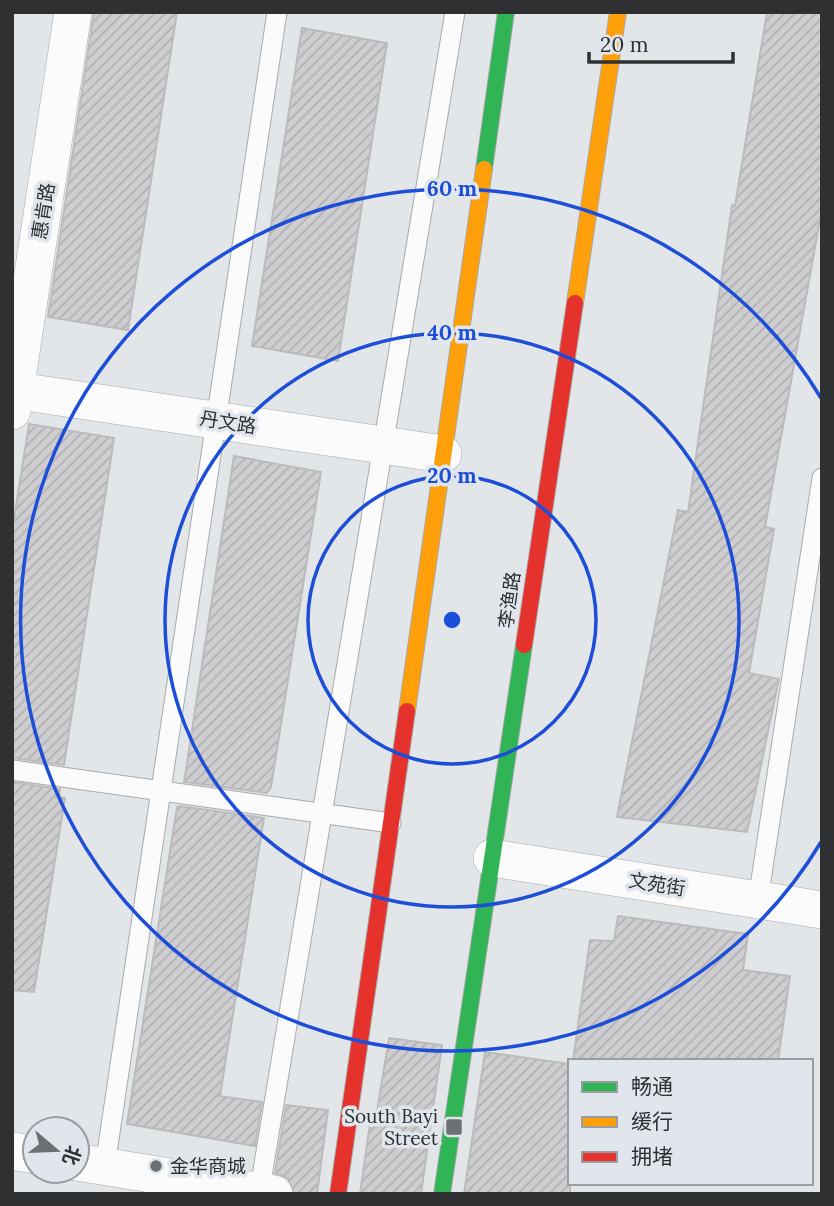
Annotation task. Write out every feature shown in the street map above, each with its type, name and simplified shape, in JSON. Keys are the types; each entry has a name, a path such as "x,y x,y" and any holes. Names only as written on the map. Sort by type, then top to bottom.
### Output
{"main road":[{"path":"338,1194 506,12"},
{"name":"李渔路","path":"442,1194 618,12"}],"street":[{"name":"惠肯路","path":"13,397 73,12"},
{"name":"丹文路","path":"13,397 216,420 443,454"},
{"name":"文苑街","path":"492,858 822,910"},
{"path":"91,1164 264,1193"}],"lane":[{"path":"91,1164 161,791 277,12"},
{"path":"264,1193 322,814 455,12"},
{"path":"758,900 822,478"},
{"path":"12,770 391,823"}],"building":[{"path":"94,12 177,12 128,330 48,317"},
{"path":"767,12 822,12 822,208 765,527 774,529 749,673 779,679 747,832 617,817 678,510 688,512 732,205 735,206"},
{"path":"302,28 387,43 338,361 252,346"},
{"path":"29,424 114,438 64,765 12,758 12,531"},
{"path":"234,456 321,472 271,787 267,793 184,782"},
{"path":"12,782 60,789 59,797 65,798 34,992 12,990"},
{"path":"177,807 264,818 220,1096 262,1102 255,1146 127,1124"},
{"path":"618,916 748,934 743,970 790,976 778,1059 573,1059 590,940 614,941"},
{"path":"389,1038 442,1045 421,1194 360,1194 371,1116 376,1117"},
{"path":"485,1052 568,1064 570,1194 464,1194"},
{"path":"286,1105 328,1110 317,1194 294,1194 288,1178 275,1173"}],"traffic: fast":[{"path":"484,169 506,12"},
{"path":"442,1194 524,645"}],"traffic: slow":[{"path":"575,303 618,12"},
{"path":"407,711 484,169"}],"traffic: jam":[{"path":"524,645 575,303"},
{"path":"338,1194 407,711"}],"place":[{"name":"South Bayi Street","path":"454,1127"},
{"name":"金华商城","path":"156,1166"}]}
